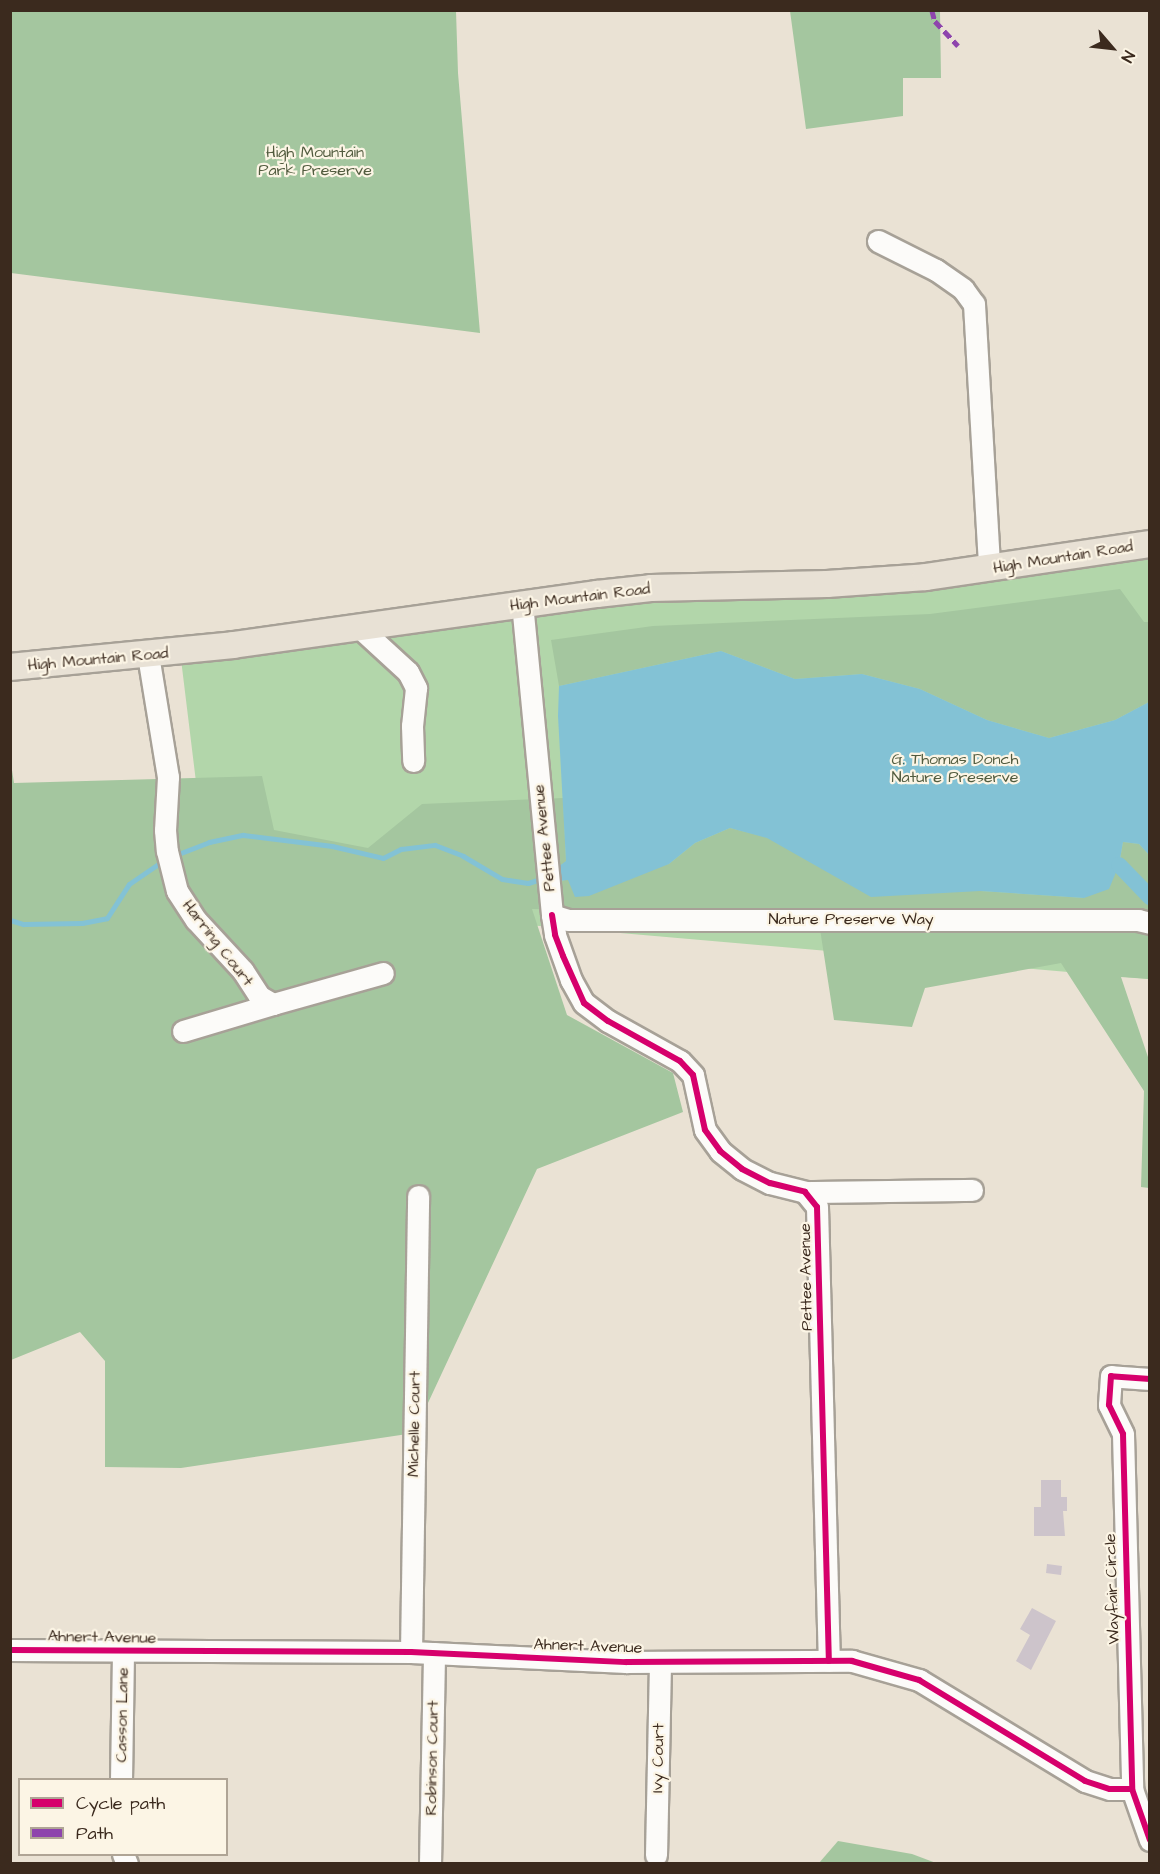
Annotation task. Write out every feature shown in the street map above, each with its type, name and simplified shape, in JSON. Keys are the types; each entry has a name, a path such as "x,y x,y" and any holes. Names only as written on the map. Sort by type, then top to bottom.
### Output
{"main road":[{"name":"High Mountain Road","path":"10,666 148,655 360,628 522,603 651,588 827,584 926,577 1149,544"}],"street":[{"path":"879,241 936,270 963,289 974,304 988,568"},
{"name":"Pettee Avenue","path":"522,603 555,935 584,1003 608,1021 680,1061 693,1075 705,1130 720,1151 742,1169 770,1183 805,1192 817,1207 829,1661"},
{"path":"360,628 408,672 416,688 412,726 413,761"},
{"name":"Harring Court","path":"148,655 168,777 165,830 168,858 177,891 196,920 243,971 260,996 273,1004"},
{"name":"Nature Preserve Way","path":"552,915 568,920 1126,920 1149,923"},
{"path":"183,1031 383,973"},
{"path":"805,1192 972,1191"},
{"name":"Michelle Court","path":"411,1652 418,1196"},
{"name":"Wayfair Circle","path":"1149,1379 1111,1376 1109,1405 1123,1434 1132,1789 1149,1840"},
{"name":"Ahnert Avenue","path":"10,1650 411,1652 660,1662 852,1661 903,1673 919,1680 1085,1781 1110,1789 1132,1789"},
{"name":"Casson Lane","path":"121,1778 123,1651"},
{"name":"Robinson Court","path":"430,1863 434,1653"},
{"name":"Ivy Court","path":"656,1855 660,1662"}],"green space":[{"name":"High Mountain Park Preserve","path":"11,10 456,11 458,73 480,333 11,273"},
{"path":"790,11 940,11 941,78 903,78 903,116 806,129"},
{"name":"G. Thomas Donch Nature Preserve","path":"1149,544 1149,979 472,920 212,913 180,651 715,588"},
{"path":"1120,589 1144,622 1149,622 1149,702 1115,720 1049,738 987,720 920,689 862,674 795,679 721,651 559,686 551,640 653,626 930,614"},
{"path":"10,757 14,783 262,776 274,830 368,848 422,804 563,798 566,861 559,881 669,864 695,843 730,828 980,891 1084,898 1119,865 1123,842 1139,844 1149,855 1149,979 1121,977 1149,1060 1149,1188 1141,1187 1144,1091 1061,963 925,988 912,1027 834,1020 818,916 532,909 567,1015 673,1073 683,1112 537,1169 414,1433 181,1468 105,1467 105,1361 80,1332 11,1360"},
{"path":"838,1841 912,1854 936,1863 819,1863"}],"water":[{"path":"721,651 795,679 862,674 920,689 987,720 1049,738 1115,720 1149,702 1149,855 1139,844 1123,842 1119,865 1109,889 1084,898 980,891 871,897 767,838 730,828 695,843 669,864 589,896 575,897 568,880 559,881 558,867 566,861 558,716 559,686"}],"building":[{"path":"1041,1480 1061,1480 1061,1497 1067,1497 1067,1511 1063,1511 1065,1536 1034,1536 1034,1507 1041,1507"},
{"path":"1047,1564 1062,1566 1061,1575 1046,1573"},
{"path":"1032,1608 1056,1621 1031,1670 1016,1661 1030,1635 1020,1629"}],"waterway":[{"path":"173,856 209,842 243,835 332,846 383,858 401,849 435,845 463,856 502,879 528,883 543,878"},
{"path":"10,920 23,924 82,923 107,918 129,884 164,860"},
{"path":"1119,865 1150,897"}],"marked path":[{"path":"932,10 935,21 958,46"}],"cycle path":[{"path":"552,915 555,935 584,1003 608,1021 680,1061 693,1075 705,1130 720,1151 742,1169 770,1183 805,1192 817,1207 829,1661"},
{"path":"1150,1379 1111,1376 1109,1405 1123,1434 1132,1789 1150,1840"},
{"path":"10,1650 411,1652 626,1662 852,1661 919,1680 1085,1781 1110,1789 1132,1789"}]}
